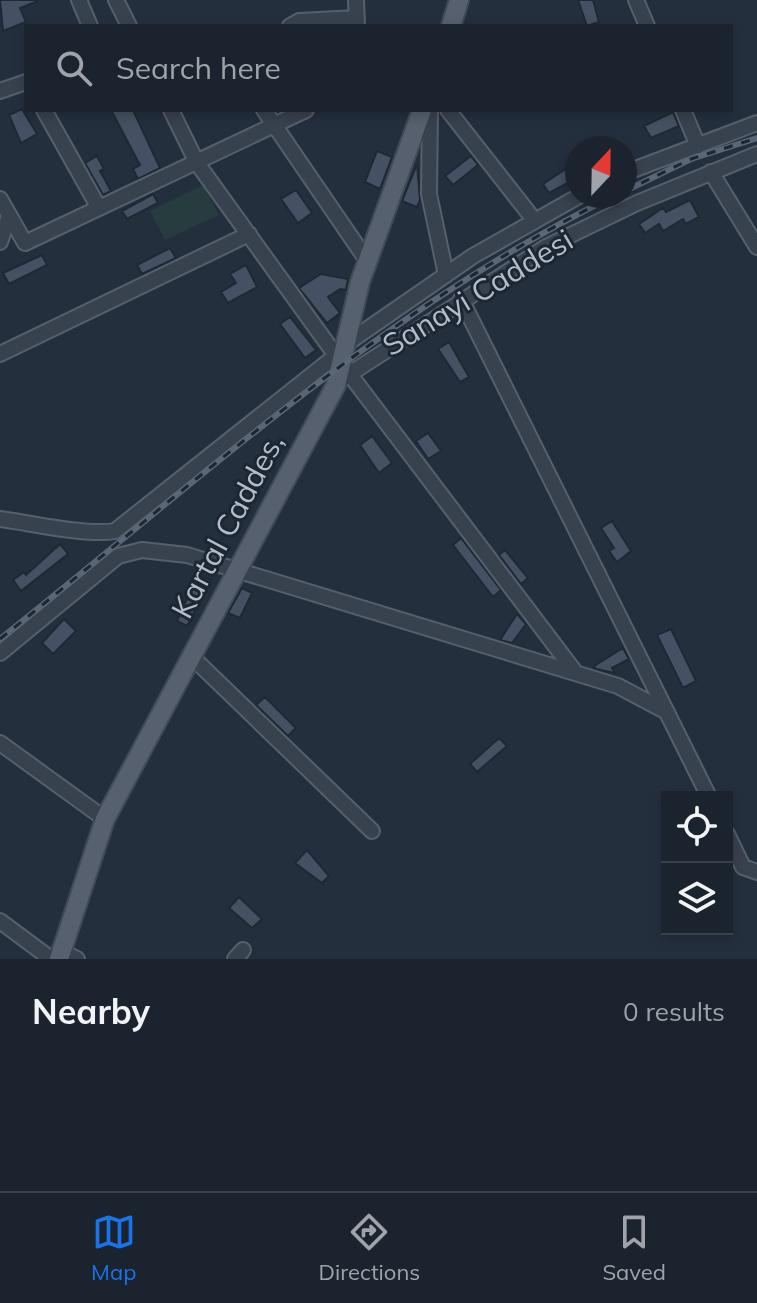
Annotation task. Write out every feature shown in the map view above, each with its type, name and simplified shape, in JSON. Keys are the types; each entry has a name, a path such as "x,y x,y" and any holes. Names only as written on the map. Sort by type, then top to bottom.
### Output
{"main road":[{"path":"452,24 459,0"},
{"name":"Kartal Caddes,","path":"62,957 105,819 342,364 368,262 421,112"}],"street":[{"path":"79,0 89,24"},
{"path":"116,0 128,24"},
{"path":"294,24 299,21 357,22 356,0"},
{"path":"636,0 646,24"},
{"path":"0,91 24,83"},
{"path":"45,112 99,208"},
{"path":"172,112 197,163 342,364 575,673"},
{"path":"265,112 368,262"},
{"path":"0,199 25,243 302,112"},
{"path":"430,112 429,194 446,275"},
{"path":"450,112 535,221"},
{"path":"684,112 698,146"},
{"path":"637,169 757,123"},
{"name":"Sanayi Caddesi","path":"342,364 461,299 546,247 757,154"},
{"path":"711,172 757,247"},
{"path":"0,519 97,534 115,531 342,364 446,275 565,204"},
{"path":"0,242 9,216"},
{"path":"0,354 249,234"},
{"path":"461,299 706,791"},
{"path":"0,653 118,556 142,550 187,555 618,686 667,712"},
{"path":"191,656 372,831"},
{"path":"0,743 105,819"},
{"path":"733,846 743,867 757,872"},
{"path":"0,921 62,957"}],"green space":[{"path":"203,185 219,215 165,240 150,211"}],"building":[{"path":"0,0 38,1 20,8 26,22 3,31"},
{"path":"578,0 593,0 599,22 586,24"},
{"path":"22,109 37,134 21,143 9,115"},
{"path":"112,112 134,112 160,168 138,179 133,169 140,165"},
{"path":"673,112 679,126 651,138 644,126"},
{"path":"377,151 392,157 380,189 365,182"},
{"path":"97,156 104,169 100,171 111,191 103,195 85,163"},
{"path":"471,156 478,165 453,185 445,176"},
{"path":"417,164 420,200 417,207 402,201"},
{"path":"565,170 565,184 549,193 543,184"},
{"path":"296,190 312,213 298,223 281,199"},
{"path":"153,194 158,203 127,219 122,211"},
{"path":"690,200 699,217 686,224 683,219 663,231 659,224 645,233 639,224 663,208 666,212"},
{"path":"170,248 176,258 142,274 137,265"},
{"path":"42,255 47,265 9,284 3,273"},
{"path":"246,265 257,287 228,303 221,292 236,283 230,274"},
{"path":"321,274 348,279 346,290 340,289 328,297 340,313 327,323 299,288"},
{"path":"290,317 316,350 305,358 280,324"},
{"path":"449,342 469,377 460,382 438,349"},
{"path":"428,433 441,451 428,459 416,441"},
{"path":"372,436 392,463 379,473 360,445"},
{"path":"612,521 631,551 617,562 609,551 614,548 601,528"},
{"path":"461,538 501,590 493,597 453,545"},
{"path":"60,544 68,554 21,591 13,580 24,572 26,575"},
{"path":"505,550 528,578 521,584 499,555"},
{"path":"198,575 211,580 187,626 177,621"},
{"path":"242,588 252,593 240,618 228,613"},
{"path":"517,614 526,624 512,643 500,640"},
{"path":"64,619 76,631 53,654 42,643"},
{"path":"671,629 696,681 683,688 657,635"},
{"path":"623,648 629,659 612,668 615,673 596,669 594,666"},
{"path":"265,697 296,728 288,736 256,705"},
{"path":"499,738 507,746 477,772 470,764"},
{"path":"307,850 329,876 322,883 295,863"},
{"path":"239,897 262,919 252,928 229,908"}],"railway":[{"path":"637,185 691,159 757,138"},
{"path":"0,639 295,400 371,344 530,240 591,208"}]}
